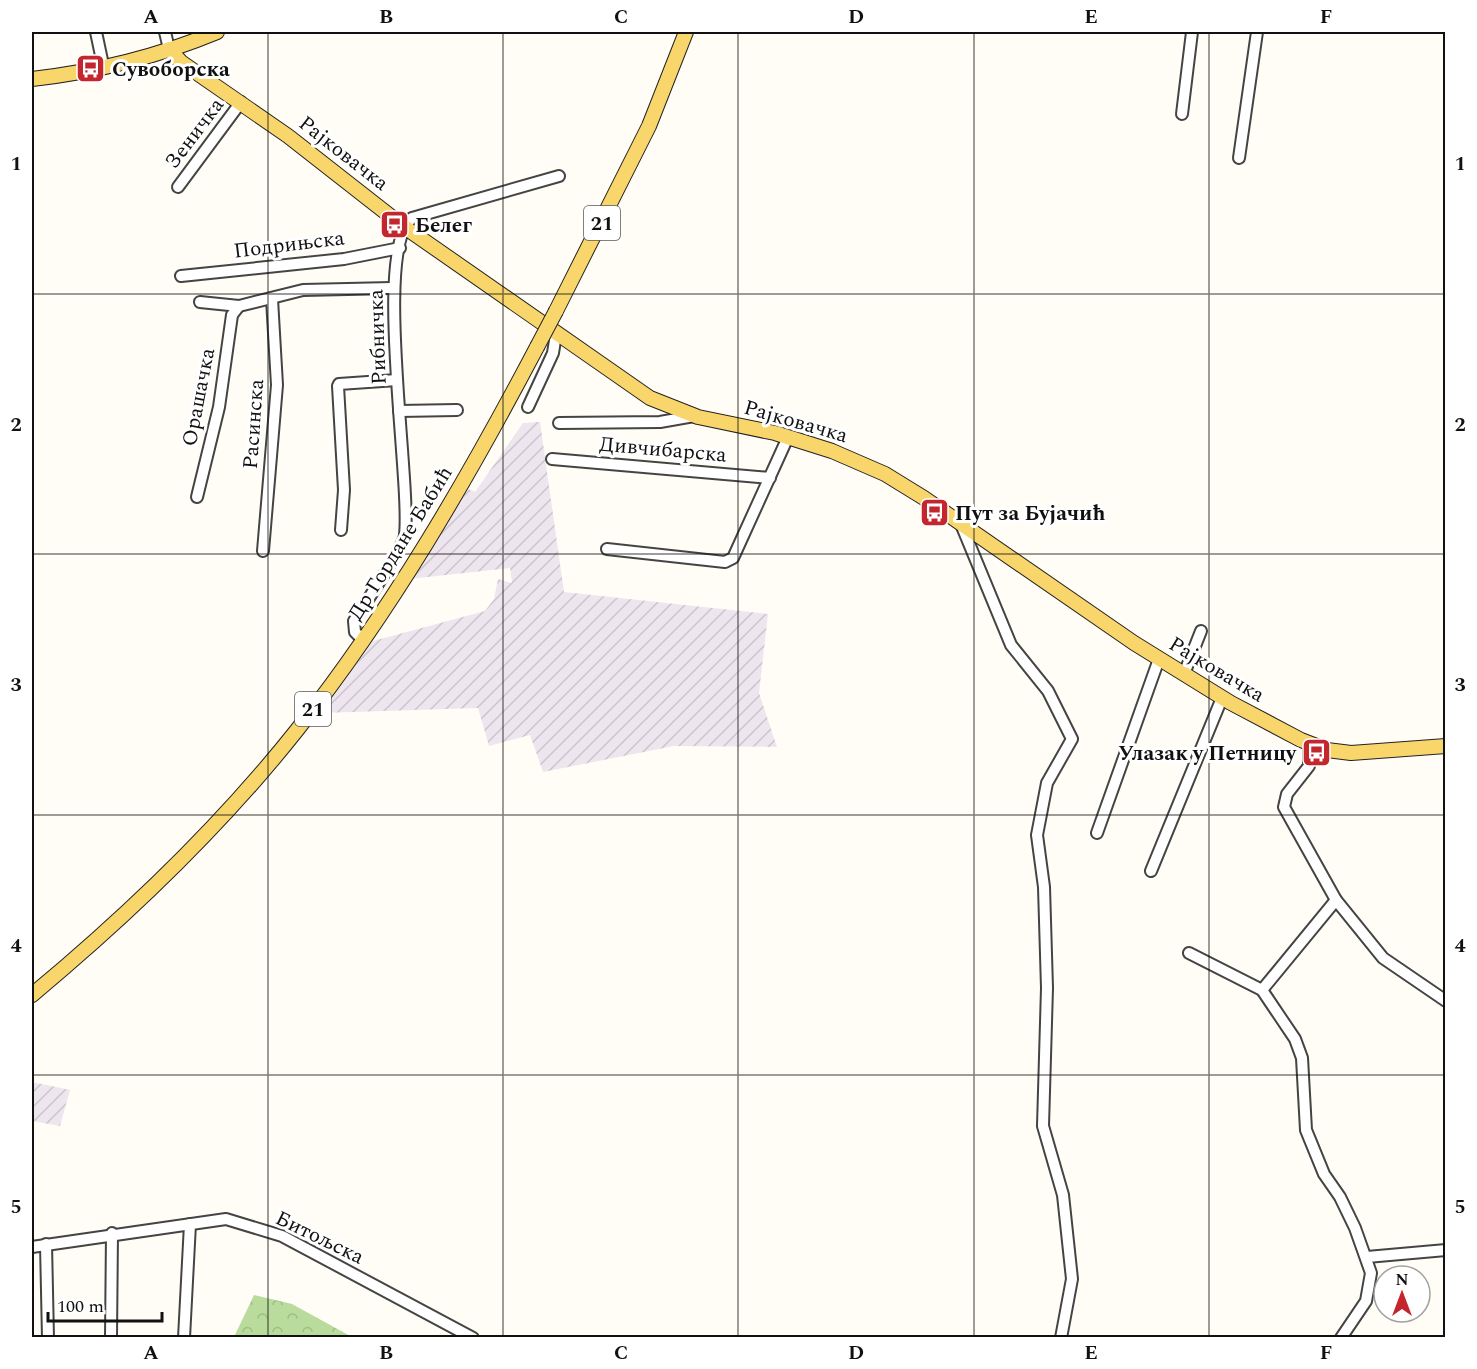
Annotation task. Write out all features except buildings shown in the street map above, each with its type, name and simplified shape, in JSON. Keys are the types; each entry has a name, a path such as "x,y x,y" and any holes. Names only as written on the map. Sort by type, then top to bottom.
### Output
{"main road":[{"path":"32,79 169,50 217,32"},
{"name":"Др Гордане Бабић","path":"32,995 154,885 220,818 296,732 363,640 448,510 556,312 649,126 686,32"},
{"name":"Рајковачка","path":"169,50 181,62 241,102 403,226 650,398 694,416 788,437 841,454 885,474 1159,659 1222,698 1309,743 1328,750 1351,753 1446,746"}],"street":[{"path":"96,32 103,65"},
{"path":"165,32 169,50"},
{"path":"1182,114 1192,32"},
{"path":"1239,158 1257,32"},
{"name":"Зеничка","path":"178,187 241,102"},
{"path":"403,226 412,218 559,176"},
{"name":"Рибничка","path":"363,640 355,632 354,621 405,536 392,288 403,226"},
{"name":"Подрињска","path":"181,276 338,260 400,248"},
{"path":"200,302 239,306 292,292 325,288 392,288"},
{"name":"Расинска","path":"263,551 277,385 272,299"},
{"name":"Орашачка","path":"197,497 219,407 232,315 239,306"},
{"path":"528,407 553,353 555,334"},
{"path":"341,530 344,490 338,386 339,384 397,380"},
{"name":"Рибничка","path":"399,411 457,410"},
{"path":"559,423 660,422 694,416"},
{"path":"607,549 725,562 733,558 788,437"},
{"name":"Дивчибарска","path":"552,459 770,478"},
{"path":"961,524 1011,645 1048,691 1072,739 1047,783 1037,835 1044,887 1047,988 1043,1126 1063,1195 1072,1279 1061,1338"},
{"path":"1184,674 1201,631"},
{"path":"1097,833 1159,659"},
{"path":"1151,871 1222,698"},
{"path":"1309,743 1309,766 1287,794 1284,807 1336,900 1383,958 1446,1002"},
{"path":"1262,990 1336,900"},
{"path":"1189,953 1262,990 1295,1039 1302,1058 1309,1138 1324,1174 1340,1197 1367,1257 1371,1273 1370,1289 1366,1301 1341,1338"},
{"name":"Битољска","path":"32,1246 112,1233 226,1220 282,1236 473,1338"},
{"path":"184,1338 190,1224"},
{"path":"111,1338 112,1233"},
{"path":"46,1244 48,1338"},
{"path":"1367,1257 1446,1250"}],"shaded area":[{"path":"540,422 564,592 768,614 759,693 777,747 674,746 543,772 530,735 489,746 478,708 321,713 373,641 485,611 494,599 498,579 512,583 510,568 409,579 468,489 475,492 523,423"},
{"path":"32,1082 70,1090 60,1126 32,1121"}],"green space":[{"path":"254,1295 292,1304 352,1337 234,1337"}],"place":[{"name":"Сувоборска","path":"91,69"},
{"name":"Белег","path":"394,225"},
{"name":"Пут за Бујачић","path":"934,513"},
{"name":"Улазак у Петницу","path":"1317,753"}]}
